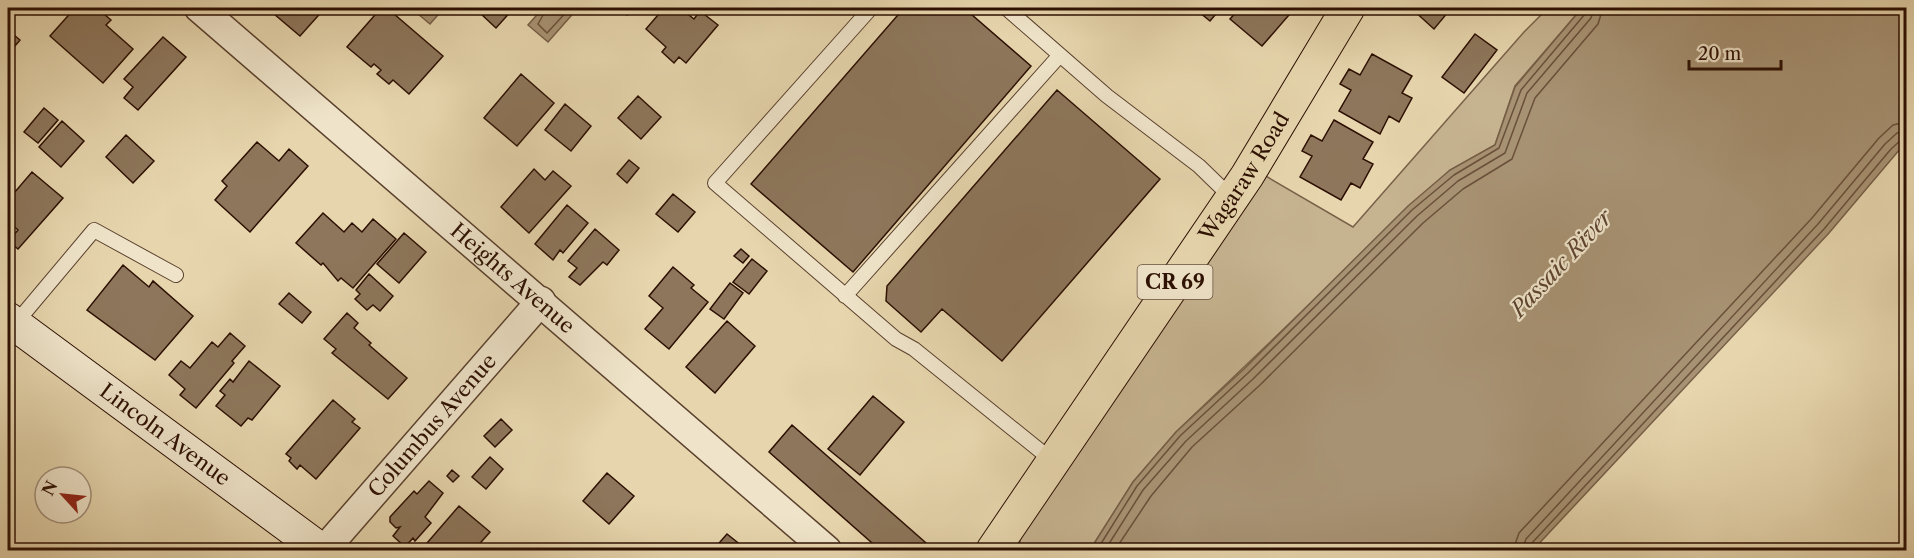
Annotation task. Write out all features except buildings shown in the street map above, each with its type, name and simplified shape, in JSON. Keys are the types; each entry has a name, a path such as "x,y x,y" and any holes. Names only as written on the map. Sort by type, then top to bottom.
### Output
{"main road":[{"name":"Wagaraw Road","path":"993,550 1232,198 1294,101 1348,8"},
{"name":"Lincoln Avenue","path":"11,321 322,550"}],"street":[{"name":"Heights Avenue","path":"199,8 827,550"},
{"name":"Columbus Avenue","path":"322,550 541,301"}],"lane":[{"path":"871,8 715,183 896,339 914,349 1054,462"},
{"path":"1006,8 1107,96 1198,166 1232,198"},
{"path":"845,296 1060,55"},
{"path":"11,321 94,230 176,275"}],"shaded area":[{"path":"1548,8 1582,8 1515,86 1495,145 1450,170 1176,432 1133,482 1090,550 1019,550 1024,506 1252,168 1353,227 1524,32"}],"water":[{"path":"411,8 444,8 430,24"},
{"path":"543,8 578,8 548,42 528,25"},
{"name":"Passaic River","path":"1582,8 1906,8 1906,142 1829,233 1533,550 1090,550 1133,482 1176,432 1244,369 1408,206 1450,170 1495,145 1515,87"}]}
